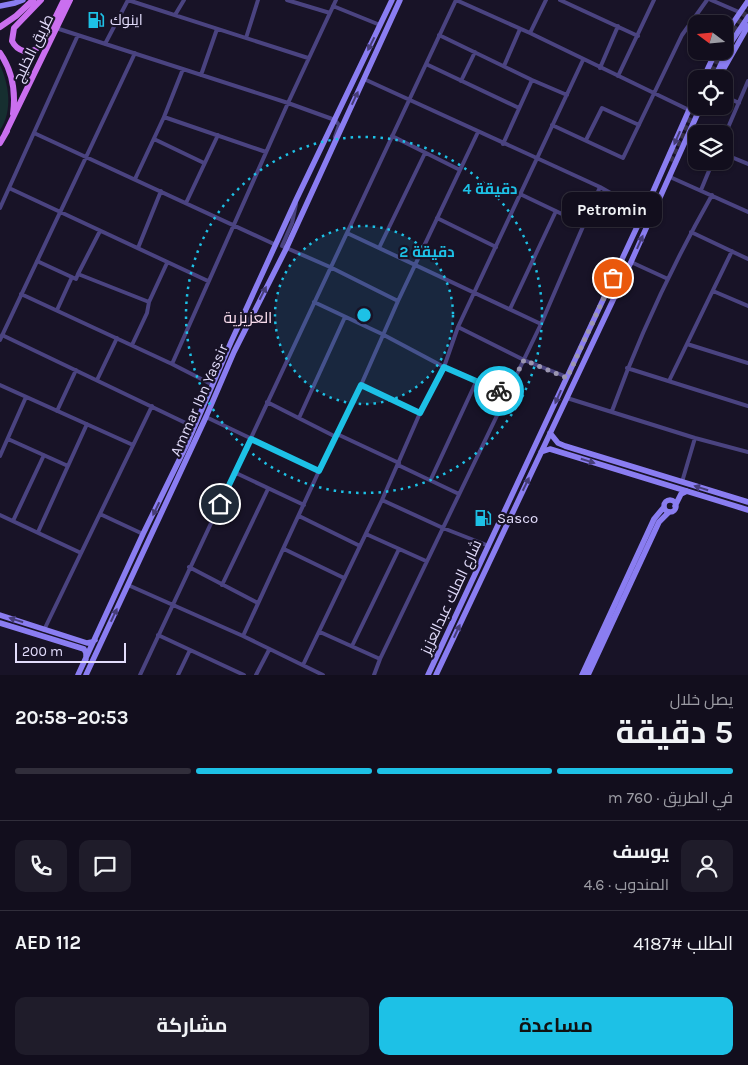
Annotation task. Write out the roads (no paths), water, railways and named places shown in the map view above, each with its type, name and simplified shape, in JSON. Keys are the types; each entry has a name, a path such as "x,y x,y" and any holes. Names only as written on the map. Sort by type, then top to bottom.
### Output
{"main road":[{"name":"طريق الخليج","path":"0,27 34,0"},
{"path":"41,0 14,28 12,41 20,50 28,52 39,46 64,0"},
{"name":"طريق الخليج","path":"5,134 70,0"},
{"path":"0,53 10,73 14,93 13,114 0,143"}],"street":[{"path":"0,6 23,0"},
{"path":"105,44 128,0 308,58"},
{"path":"175,15 184,0"},
{"path":"246,38 258,0"},
{"path":"287,0 330,13"},
{"path":"172,364 288,102 336,0"},
{"name":"Ammar Ibn Yassir","path":"78,675 194,427 298,196 392,0"},
{"name":"Ammar Ibn Yassir","path":"86,675 206,417 234,352 286,248 400,0"},
{"path":"140,675 456,0 530,33 688,110"},
{"path":"530,33 546,0"},
{"path":"560,0 638,36"},
{"path":"618,76 638,36 652,0"},
{"path":"552,126 624,158 682,35 709,0 739,12"},
{"path":"733,22 748,1"},
{"path":"333,6 380,25"},
{"path":"718,70 732,41 748,17"},
{"path":"600,68 618,26"},
{"path":"724,70 745,35 748,26"},
{"path":"56,28 288,102 335,120 339,125 329,153"},
{"path":"201,75 217,29"},
{"path":"504,66 520,29"},
{"path":"0,208 78,35"},
{"path":"440,35 567,95"},
{"path":"461,81 475,52"},
{"path":"0,340 135,53"},
{"path":"303,665 399,464 420,413 444,367 458,327 583,60"},
{"path":"426,64 519,108"},
{"path":"135,179 164,117 183,69"},
{"path":"364,79 600,187 644,212"},
{"path":"503,144 532,80"},
{"path":"729,125 748,81"},
{"path":"733,100 739,102"},
{"path":"586,140 602,108 639,125"},
{"name":"شارع الملك عبدالعزيز","path":"428,675 644,212 688,112"},
{"name":"شارع الملك عبدالعزيز","path":"436,675 699,115"},
{"path":"164,117 266,152"},
{"path":"243,636 361,385 414,265 478,132"},
{"path":"34,133 276,245"},
{"path":"186,203 218,135"},
{"path":"392,136 460,170"},
{"path":"154,139 204,163"},
{"path":"380,248 425,154"},
{"path":"733,158 748,164"},
{"path":"701,190 709,170"},
{"path":"670,177 748,212"},
{"path":"374,675 426,562 541,324 600,187"},
{"path":"9,188 208,282"},
{"path":"138,248 161,192"},
{"path":"520,194 583,224"},
{"path":"612,411 627,368 668,279 712,195"},
{"path":"298,196 292,223 282,246 330,267 398,301"},
{"path":"510,310 556,211"},
{"path":"437,218 496,247"},
{"path":"37,261 76,279 100,231"},
{"path":"691,232 748,259"},
{"path":"347,233 541,324"},
{"path":"669,381 732,251"},
{"path":"631,262 668,279"},
{"path":"132,345 147,313 149,302 166,263"},
{"path":"78,274 149,302"},
{"path":"57,310 72,277"},
{"path":"713,291 748,306"},
{"path":"21,294 213,385"},
{"path":"314,302 382,334 444,367 506,394"},
{"path":"299,418 345,317"},
{"path":"458,327 524,360 567,378"},
{"path":"2,335 194,427"},
{"path":"96,380 117,338"},
{"path":"687,344 748,363"},
{"path":"627,368 748,406"},
{"path":"57,411 76,370"},
{"path":"431,479 476,382"},
{"path":"0,385 133,445"},
{"path":"361,385 420,413"},
{"path":"0,456 26,397"},
{"path":"567,398 695,438 748,451"},
{"path":"267,402 459,494"},
{"path":"44,630 152,406"},
{"path":"206,417 319,471"},
{"path":"38,532 87,424"},
{"path":"550,433 558,443 748,502"},
{"path":"682,482 695,438"},
{"path":"8,439 68,466"},
{"path":"555,451 558,443"},
{"path":"541,452 547,449 555,451 748,510"},
{"path":"13,521 44,455"},
{"path":"236,472 304,505"},
{"path":"669,486 673,493 671,500"},
{"path":"222,585 268,489"},
{"path":"582,675 654,519 666,510 674,510 681,494 687,492"},
{"path":"382,500 489,546"},
{"path":"671,500 676,506"},
{"path":"588,675 666,510 665,502 671,500"},
{"path":"100,514 143,534"},
{"path":"0,515 81,553"},
{"path":"299,516 360,546"},
{"path":"366,534 426,562"},
{"path":"352,646 399,549"},
{"path":"284,550 344,578"},
{"path":"189,567 258,603"},
{"path":"128,585 243,636 323,675"},
{"path":"0,615 87,643 95,640"},
{"path":"0,623 84,649 86,659"},
{"path":"320,632 380,659"},
{"path":"158,635 244,675"},
{"path":"178,675 190,650"},
{"path":"256,675 269,650"}],"tunnel":[{"path":"733,32 748,9"},
{"path":"712,70 717,60"},
{"path":"670,161 691,115"}],"place":[{"name":"اينوك","path":"96,20"},
{"name":"Petromin","path":"613,278"},
{"name":"Sasco","path":"483,518"}],"district":[{"name":"العزيزية","path":"248,317"}]}
